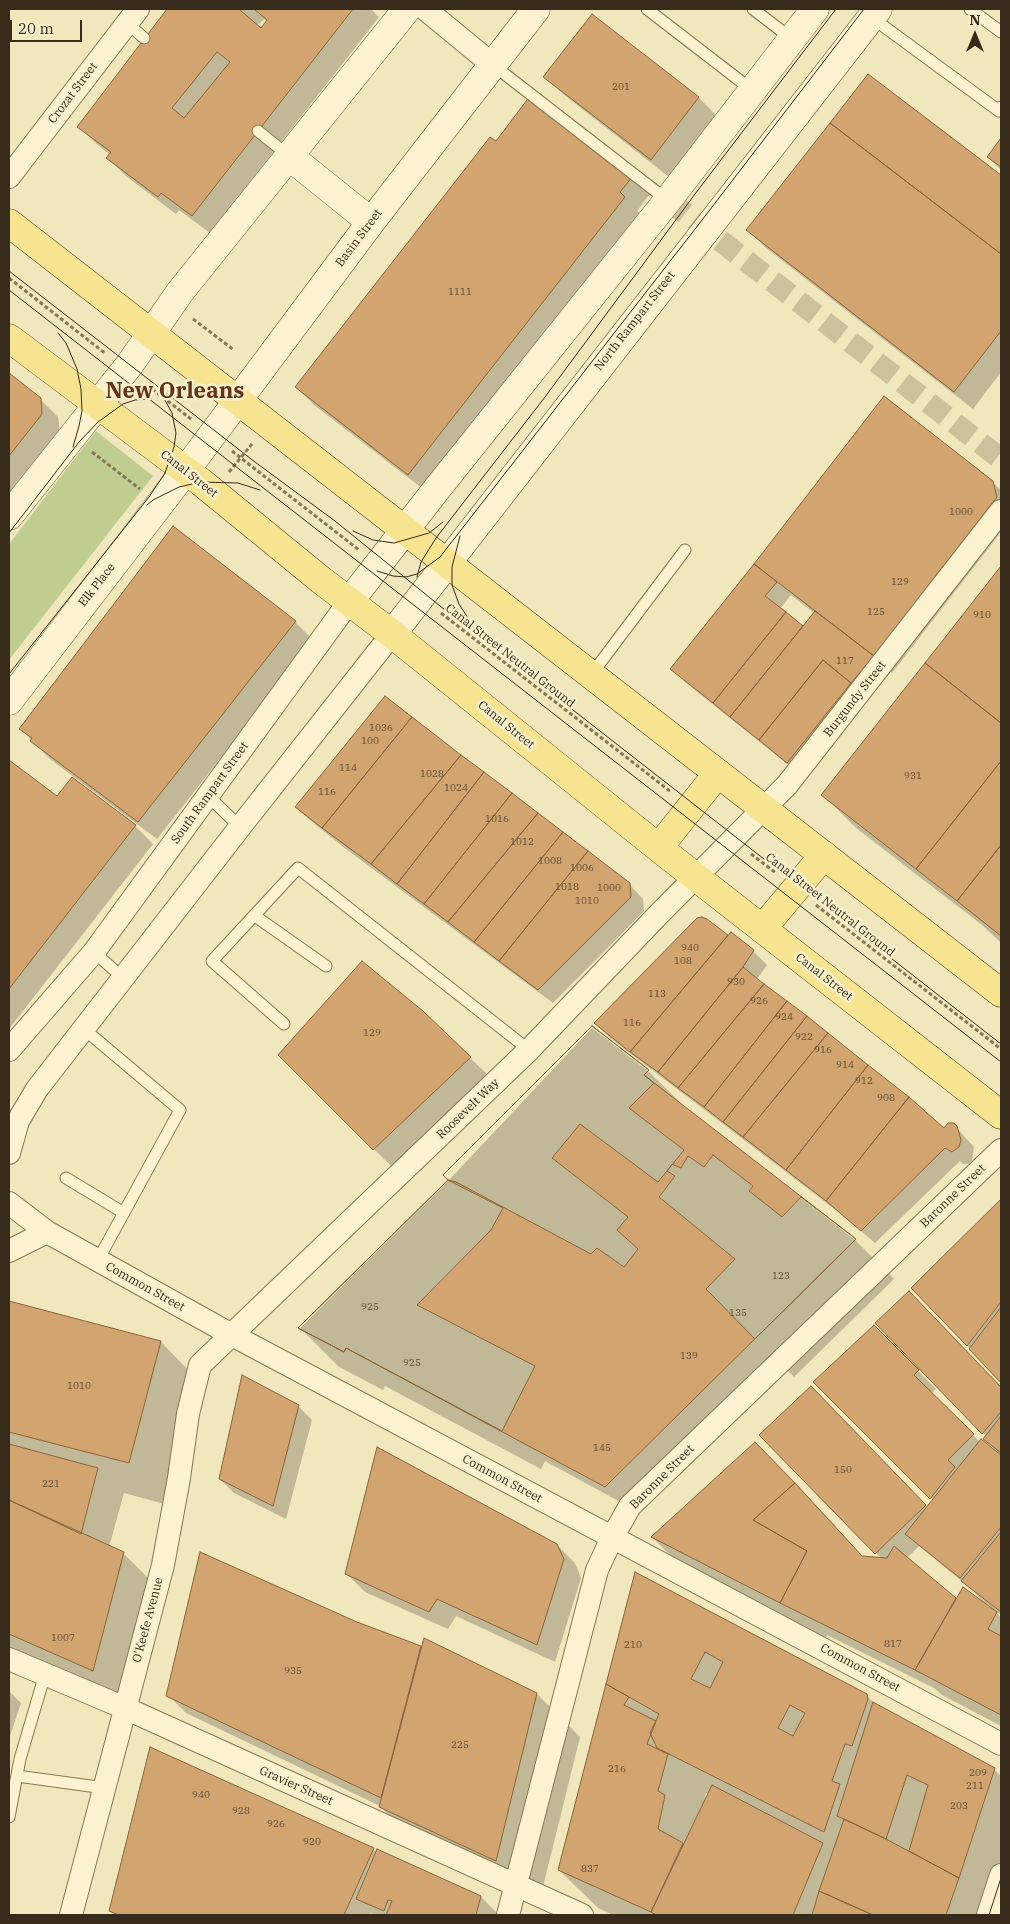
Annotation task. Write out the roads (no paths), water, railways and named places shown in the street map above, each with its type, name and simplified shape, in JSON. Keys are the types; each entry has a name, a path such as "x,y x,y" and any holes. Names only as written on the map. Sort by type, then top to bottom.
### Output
{"main road":[{"path":"9,516 96,404 126,369 180,292 407,9"},
{"name":"Basin Street","path":"186,470 371,222 536,9"},
{"path":"404,530 668,200 815,9"},
{"name":"North Rampart Street","path":"392,634 875,13"},
{"path":"289,156 371,222"},
{"path":"9,223 1001,993"},
{"name":"Canal Street","path":"9,338 186,470 349,602 392,634 696,877 1001,1115"},
{"name":"Elk Place","path":"9,700 186,470"},
{"name":"South Rampart Street","path":"349,602 404,530"},
{"path":"659,847 718,773"},
{"path":"762,929 824,855"}],"street":[{"path":"425,9 493,64"},
{"name":"Crozat Street","path":"9,177 132,16"},
{"name":"Burgundy Street","path":"696,877 787,785 1001,511"},
{"name":"South Rampart Street","path":"9,1050 94,952 349,602"},
{"path":"9,1153 18,1121 37,1090 240,826 392,634"},
{"name":"Roosevelt Way","path":"232,1335 529,1050 696,877"},
{"name":"Baronne Street","path":"508,1915 598,1570 612,1538 630,1506 1001,1150"},
{"name":"Common Street","path":"9,1203 47,1232 232,1335 1001,1744"},
{"path":"9,1251 47,1232"},
{"name":"O'Keefe Avenue","path":"72,1915 163,1565 179,1478 188,1414 200,1365 232,1335"},
{"name":"Gravier Street","path":"9,1659 125,1708 582,1915"},
{"path":"988,1915 1001,1875"}],"lane":[{"path":"647,9 752,90"},
{"path":"753,9 792,39"},
{"path":"970,9 1001,32"},
{"path":"875,13 998,111 1001,107"},
{"path":"132,16 144,38"},
{"path":"493,64 668,200"},
{"path":"258,131 289,156"},
{"path":"591,675 685,550"},
{"path":"208,796 240,826"},
{"path":"284,1024 212,961 298,868 529,1050"},
{"path":"255,916 326,966"},
{"path":"94,952 124,978"},
{"path":"84,1029 180,1110 98,1260"},
{"path":"66,1178 124,1212"},
{"path":"9,1817 17,1776 45,1674"},
{"path":"17,1776 105,1788"}],"tunnel":[{"path":"668,200 1001,459"}],"tram line":[{"path":"417,577 421,562 436,538 545,397 695,194 836,9"},
{"path":"377,571 393,576 406,577 417,574 440,557 864,9"},
{"path":"9,271 255,462 335,521 450,614 1001,1044"},
{"path":"9,290 1001,1062"},
{"path":"58,333 66,343 77,369 81,389 82,411 73,447"},
{"path":"9,674 149,497 165,473 174,447 176,433 172,413 160,391"},
{"path":"9,533 79,442 98,422 123,404 135,400 151,399"},
{"path":"147,505 179,487 201,482 238,483 260,490"},
{"path":"353,531 373,540 394,543 429,533 443,522"},
{"path":"460,536 452,567 452,585 459,604 475,629"},
{"path":"989,1915 1001,1878"}],"district":[{"name":"New Orleans","path":"175,392"}]}
